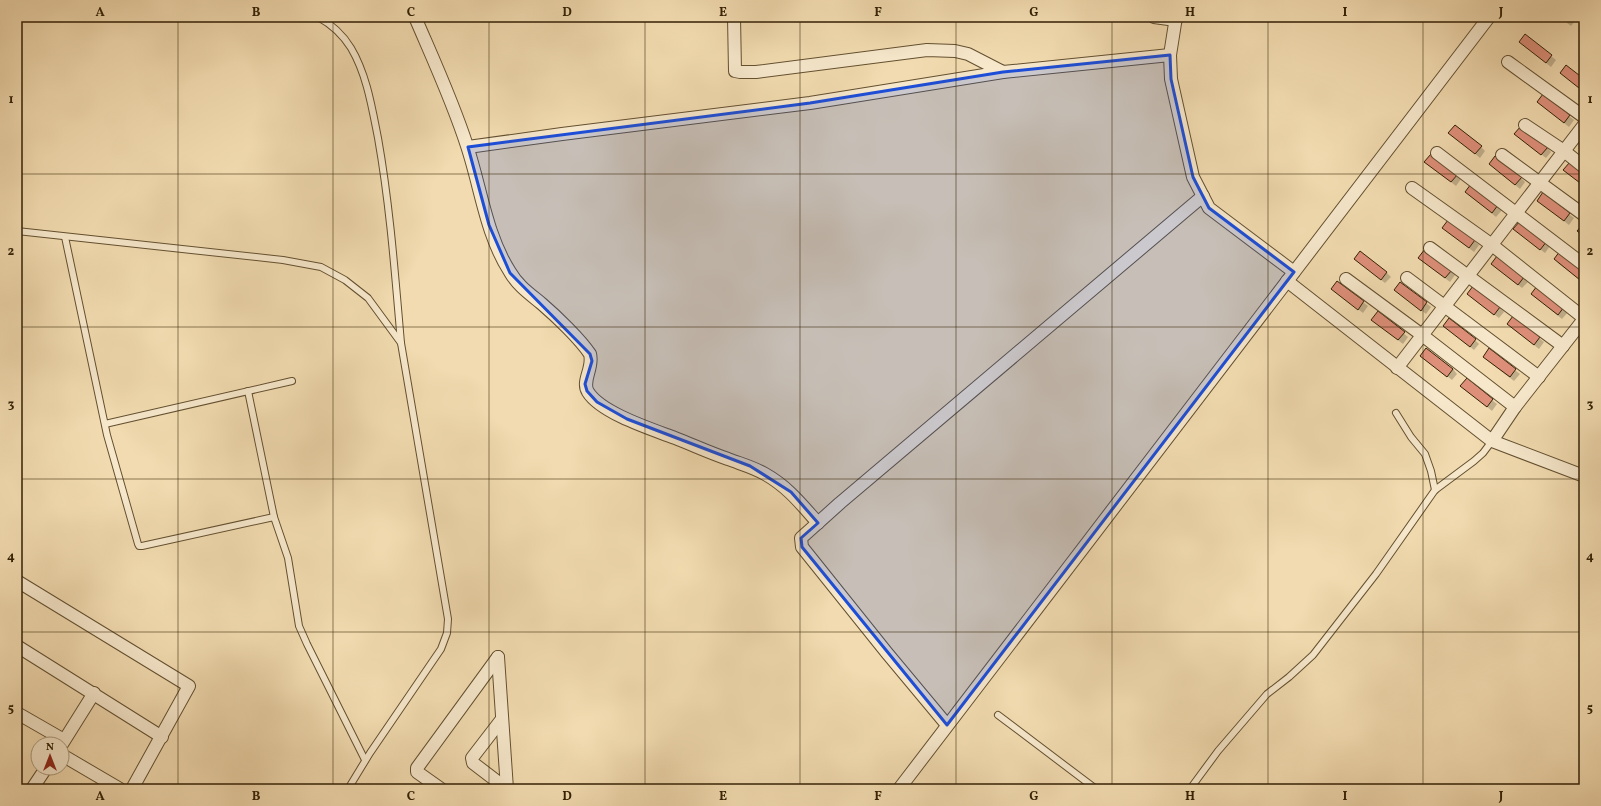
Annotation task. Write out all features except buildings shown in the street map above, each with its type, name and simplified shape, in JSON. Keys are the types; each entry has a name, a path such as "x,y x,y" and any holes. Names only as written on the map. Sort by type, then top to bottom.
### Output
{"street":[{"path":"415,17 468,147 489,225 501,257 510,273 522,289 543,305 590,354 592,361 585,384 587,391 597,402 627,419 729,460 750,466 765,474 791,492 818,523"},
{"path":"734,17 736,71 740,72 756,72 926,50 955,51 968,54 1003,72"},
{"path":"1154,17 1176,18 1170,55 1171,79 1193,177 1209,208 1291,276 1397,368 1492,441 1584,476"},
{"path":"898,789 1489,17"},
{"path":"468,147 810,103 1003,72 1170,55"},
{"path":"1508,62 1584,118"},
{"path":"1525,124 1584,167"},
{"path":"1397,368 1584,125"},
{"path":"1438,153 1584,265"},
{"path":"1502,155 1584,215"},
{"path":"1412,188 1492,245 1584,319 1515,407 1492,441"},
{"path":"948,725 887,653 802,547 801,538 1203,196"},
{"path":"1430,248 1563,346"},
{"path":"1407,278 1539,377"},
{"path":"1346,279 1422,335 1515,407"},
{"path":"17,581 189,686 132,789"},
{"path":"17,646 162,737"},
{"path":"441,789 417,772 417,768 498,656 507,789"},
{"path":"67,736 94,693"},
{"path":"17,713 53,736"},
{"path":"502,719 472,758 473,763 507,789"},
{"path":"70,760 120,789"},
{"path":"32,789 41,776"}],"lane":[{"path":"318,17 330,24 351,47 365,80 374,121 388,199 401,343 448,619 447,633 440,649 365,760 348,789"},
{"path":"17,231 283,260 321,268 345,280 368,298 401,343"},
{"path":"66,237 105,424 139,546 274,517"},
{"path":"105,424 292,381"},
{"path":"248,391 274,517 288,558 299,626 306,644 365,760"},
{"path":"1396,413 1410,437 1425,454 1431,471 1435,490"},
{"path":"1190,789 1218,751 1267,694 1289,677 1313,655 1323,643 1376,574 1435,490 1474,461 1483,453 1492,441"},
{"path":"998,715 1096,789"}],"highlighted area":[{"path":"1170,55 1171,79 1193,177 1209,208 1294,272 947,725 802,547 801,538 818,523 791,492 750,466 627,419 597,402 587,391 585,384 592,361 590,354 510,273 489,225 468,147 810,103 1003,72"}]}
